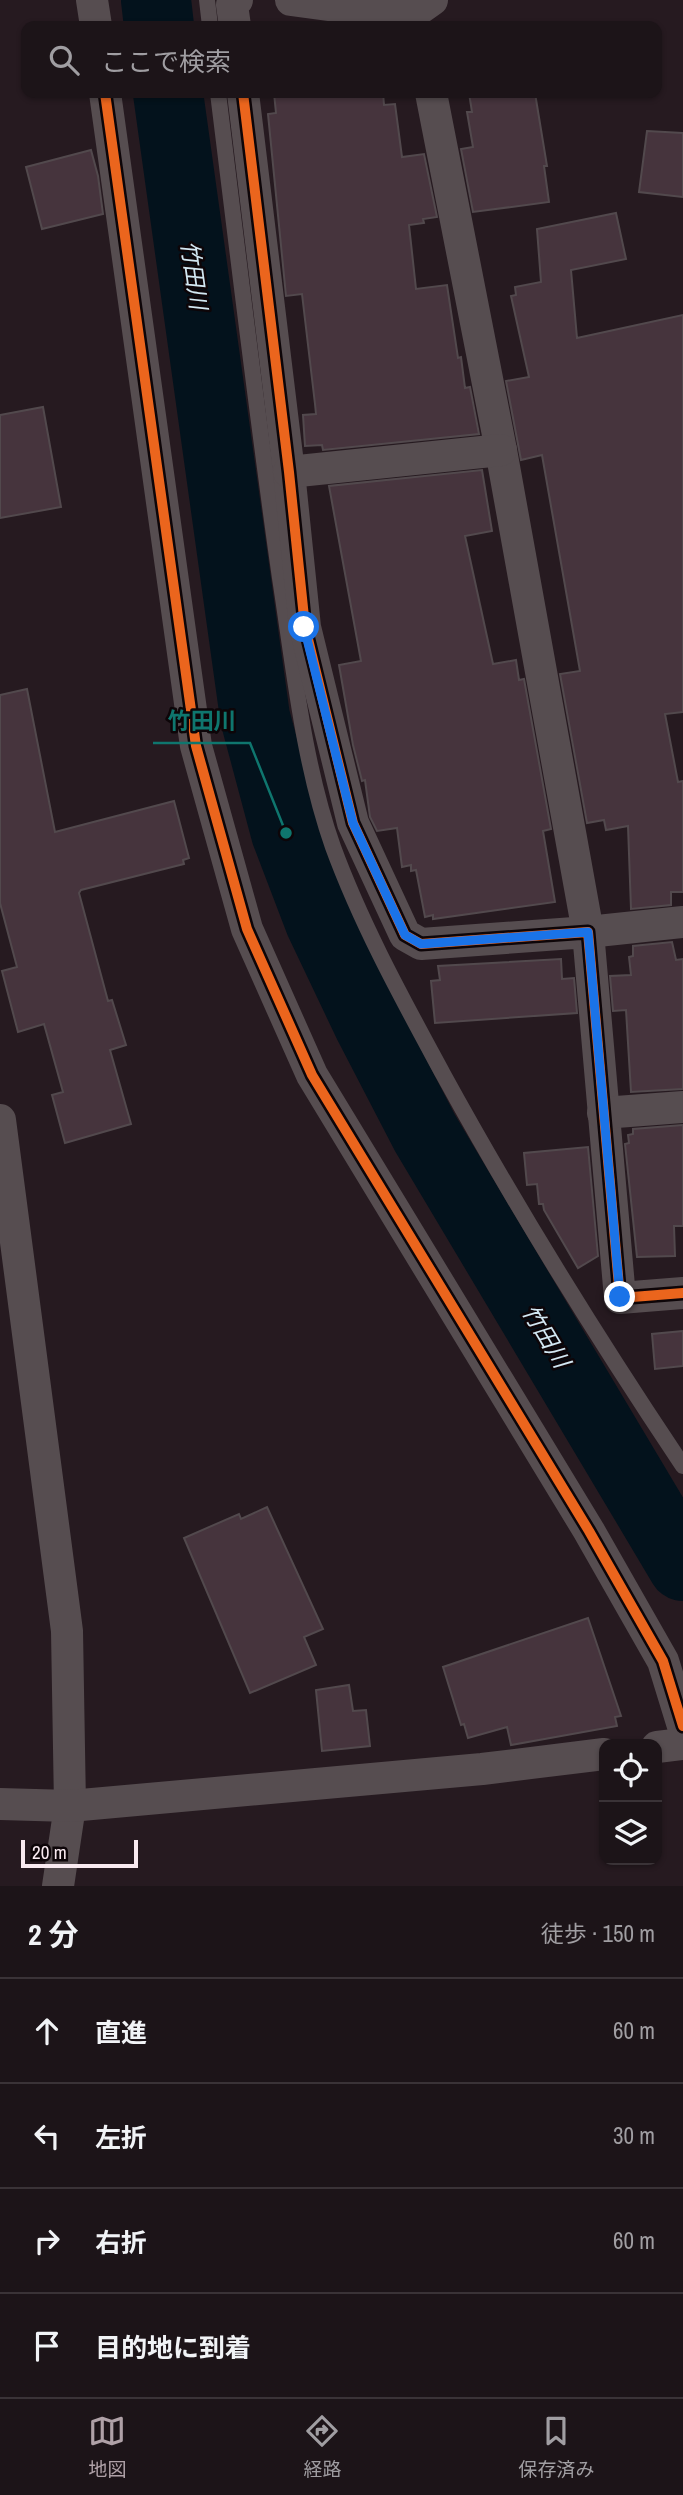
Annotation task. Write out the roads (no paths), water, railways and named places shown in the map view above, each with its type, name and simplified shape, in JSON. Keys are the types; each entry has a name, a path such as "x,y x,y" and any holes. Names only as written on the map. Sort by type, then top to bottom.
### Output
{"street":[{"path":"92,0 95,21"},
{"path":"234,21 232,5 237,0"},
{"path":"291,0 387,13 421,13"},
{"path":"106,98 148,385 196,746 247,929 312,1075 589,1531 663,1661 683,1726"},
{"path":"244,98 289,472 304,627 353,823 405,935 421,944 683,922"},
{"path":"431,98 501,450 588,932 620,1297 683,1293"},
{"path":"289,472 501,450"},
{"path":"603,1113 683,1107"},
{"path":"0,1120 67,1631 70,1806 58,1886"},
{"path":"662,1746 683,1744"},
{"path":"0,1804 70,1806 482,1769 599,1755"}],"lane":[{"path":"207,0 209,21"},
{"path":"219,98 265,472 298,696 312,769 333,846 386,970 473,1128 600,1343 683,1466"}],"waterway":[{"name":"竹田川","path":"156,0 158,21"},
{"name":"竹田川","path":"169,98 255,717 286,833 320,922 425,1133 683,1566"}],"place":[{"name":"竹田川","path":"286,833"}]}
